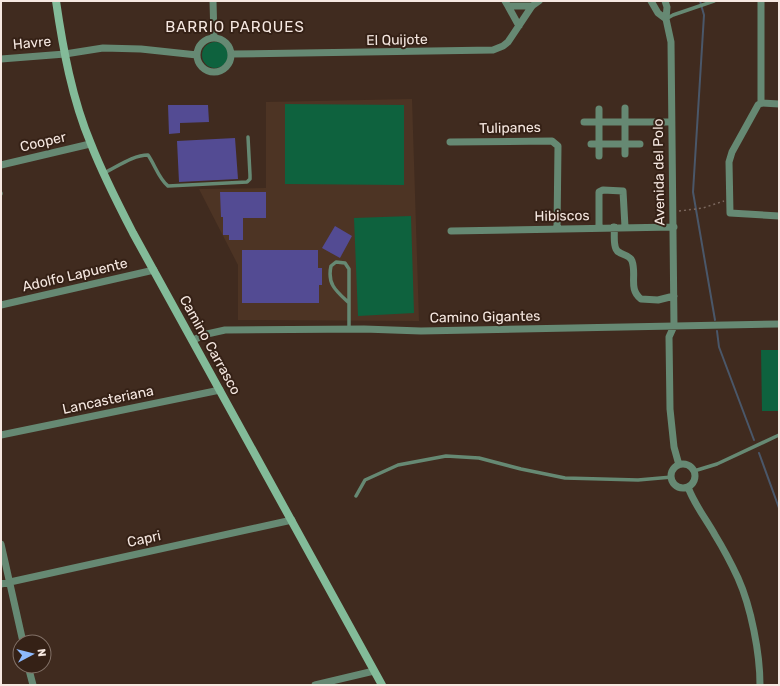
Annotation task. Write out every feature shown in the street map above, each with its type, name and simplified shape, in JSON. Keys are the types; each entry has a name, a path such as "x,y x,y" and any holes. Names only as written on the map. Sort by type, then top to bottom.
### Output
{"main road":[{"name":"Camino Carrasco","path":"56,1 65,54 76,99 90,144 133,233 382,685"}],"street":[{"path":"213,1 214,38"},
{"name":"El Quijote","path":"232,54 493,50 508,42 532,6 539,1"},
{"name":"Avenida del Polo","path":"651,1 658,12 666,19"},
{"name":"Avenida del Polo","path":"665,1 667,7 666,19 671,42 671,122 674,227 674,326 670,337 670,409 674,447 679,465"},
{"path":"761,1 761,103 758,105 732,152 729,162 730,213 779,216"},
{"path":"507,4 532,6"},
{"path":"507,4 519,26"},
{"path":"214,38 224,40 229,45 232,54 226,68 215,72 209,72 204,69 200,64 197,55 198,49 205,40 214,38"},
{"path":"65,54 103,48 118,48 197,55"},
{"name":"Havre","path":"1,59 65,54"},
{"path":"761,103 779,104"},
{"path":"625,108 625,154"},
{"path":"598,109 599,156"},
{"path":"584,122 671,122"},
{"name":"Tulipanes","path":"450,142 552,141 555,143 558,146 557,229"},
{"name":"Cooper","path":"1,165 90,144"},
{"path":"591,144 640,144"},
{"path":"599,228 599,192 602,190 623,191 625,227"},
{"path":"614,227 616,250 619,253 630,257 633,262 636,295 641,300 658,300 674,296"},
{"name":"Hibiscos","path":"451,231 674,227"},
{"name":"Adolfo Lapuente","path":"1,305 154,270"},
{"name":"Camino Gigantes","path":"193,340 207,334 225,330 349,329 421,331 779,324"},
{"name":"Lancasteriana","path":"1,435 220,390"},
{"path":"683,464 690,466 694,471 695,478 688,487 684,488 677,486 672,480 673,470 679,465 683,464"},
{"path":"688,487 695,503 715,535 738,578 747,604 756,645 760,685"},
{"name":"Capri","path":"1,584 292,520"},
{"path":"1,544 21,634"},
{"path":"315,685 374,671"},
{"path":"30,674 33,685"}],"lane":[{"path":"666,19 714,1"},
{"path":"104,173 141,155 148,155 163,182 168,186 247,182 250,180 248,137"},
{"path":"348,302 335,291 330,280 331,266 336,262 345,263 349,269 349,329"},
{"path":"694,471 717,464 779,435"},
{"path":"356,496 365,480 398,464 446,456 479,458 565,478 638,480 672,477"}],"path":[{"path":"673,211 703,208 729,200"}],"shaded area":[{"path":"412,99 419,321 238,320 238,265 199,189 266,188 266,102"}],"green space":[{"path":"215,42 224,46 228,55 224,64 215,68 206,64 202,55 206,46"},
{"path":"285,104 404,105 404,185 285,184"},
{"path":"411,216 414,313 358,316 354,218"},
{"path":"761,350 779,350 779,411 762,411"}],"building":[{"path":"168,105 208,105 209,122 180,123 180,133 169,134"},
{"path":"235,138 238,179 179,182 177,141"},
{"path":"220,192 266,192 266,218 243,218 243,240 229,240 229,235 223,235 223,217 221,217"},
{"path":"335,226 352,236 340,258 322,248"},
{"path":"242,250 318,250 318,268 322,268 322,285 319,285 319,303 242,303"}],"waterway":[{"path":"700,1 704,15 693,192 715,320"},
{"path":"717,331 719,347 754,440"},
{"path":"759,453 779,508"}],"district":[{"name":"BARRIO PARQUES","path":"235,27"}]}
